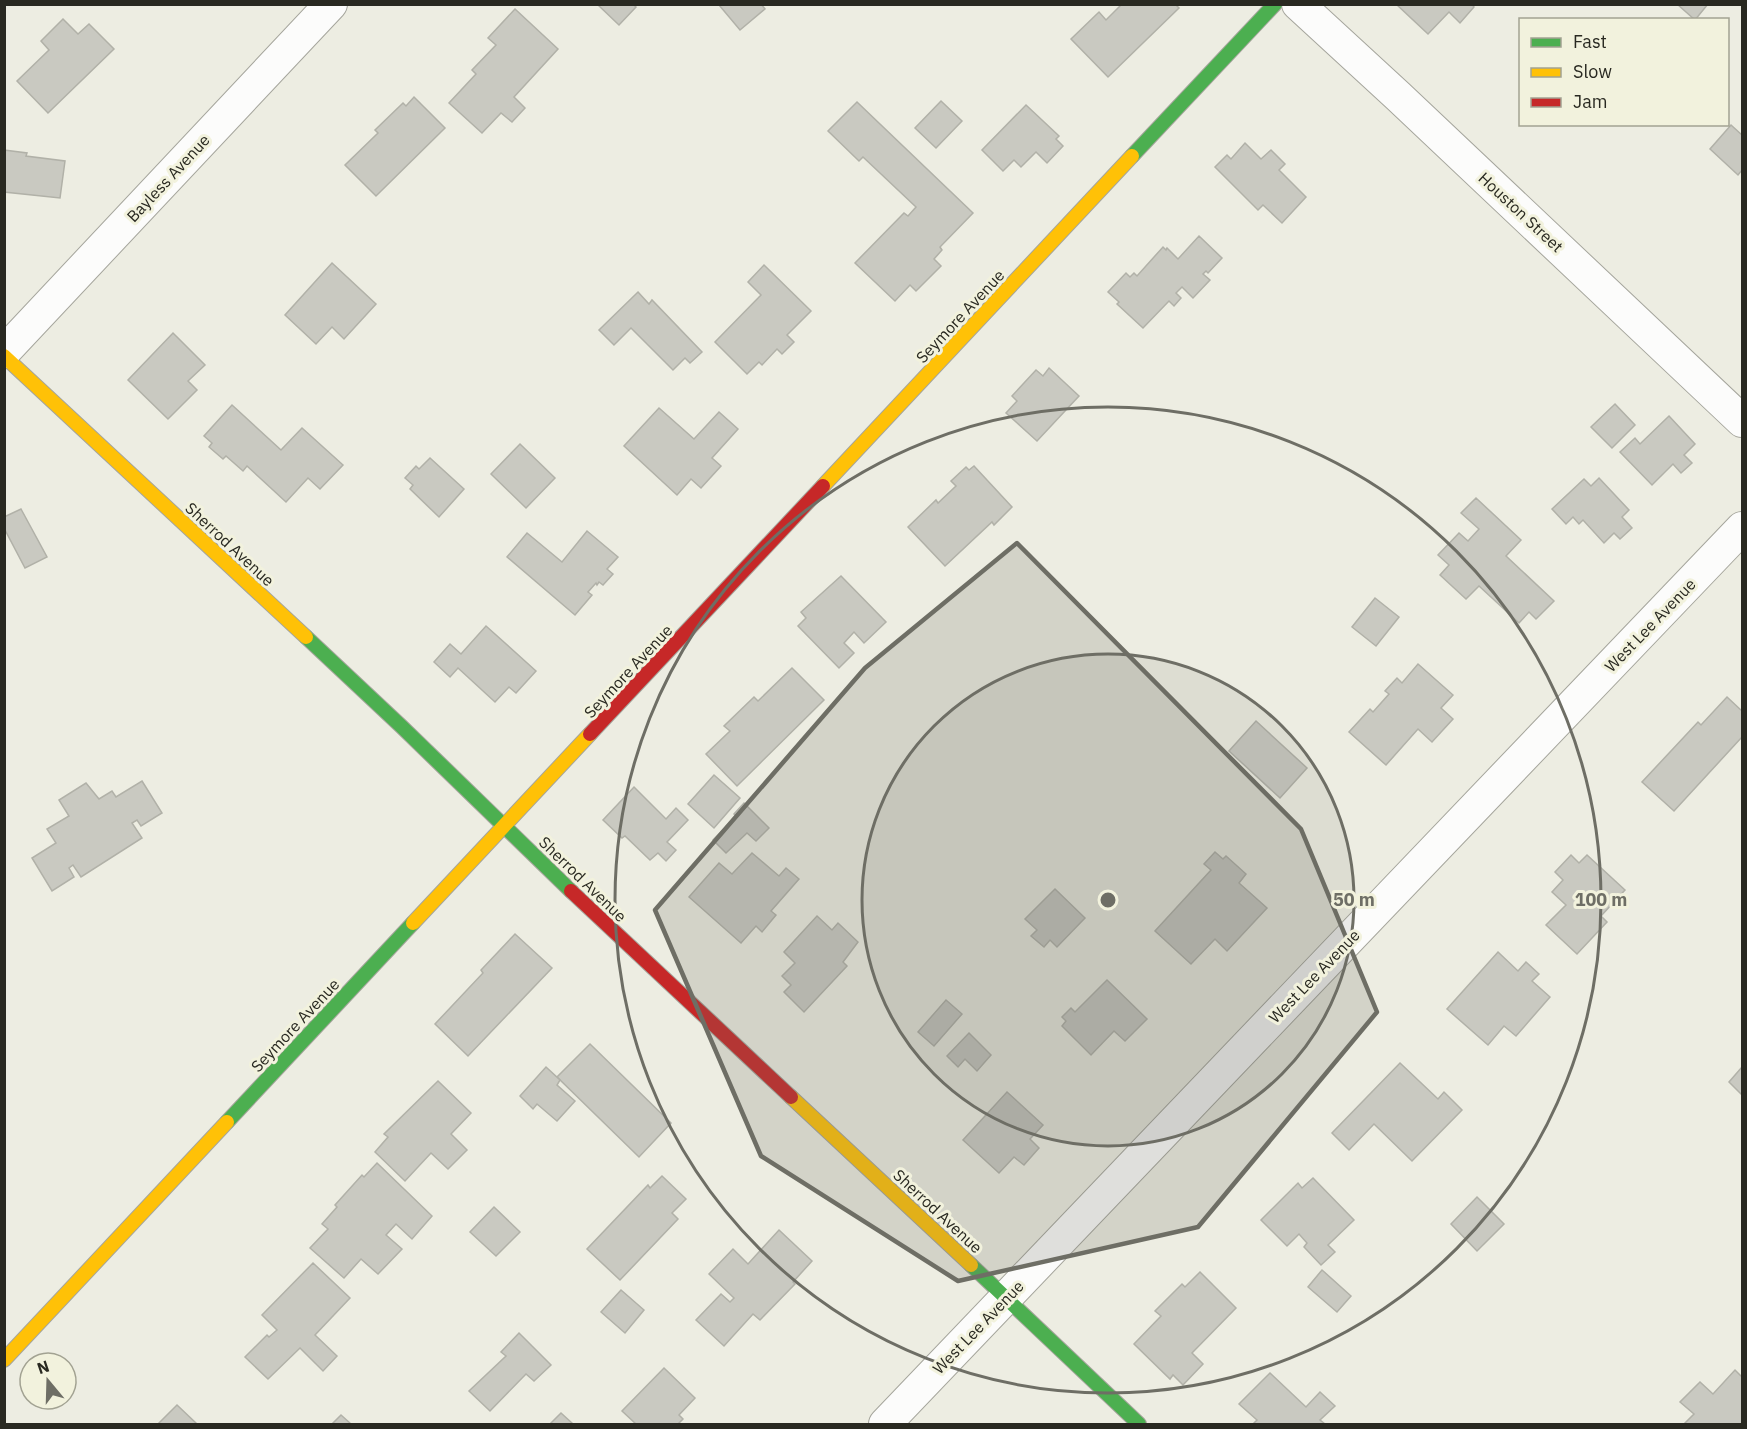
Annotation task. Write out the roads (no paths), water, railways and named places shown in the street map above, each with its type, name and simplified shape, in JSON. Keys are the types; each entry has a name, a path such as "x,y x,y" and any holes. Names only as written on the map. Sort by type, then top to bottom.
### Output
{"street":[{"name":"Bayless Avenue","path":"4,354 331,4"},
{"name":"Seymore Avenue","path":"4,1360 1275,4"},
{"name":"Houston Street","path":"1298,4 1743,421"},
{"name":"Sherrod Avenue","path":"4,354 402,727 604,923 1006,1297 1139,1425"},
{"name":"West Lee Avenue","path":"885,1425 1743,528"}]}
